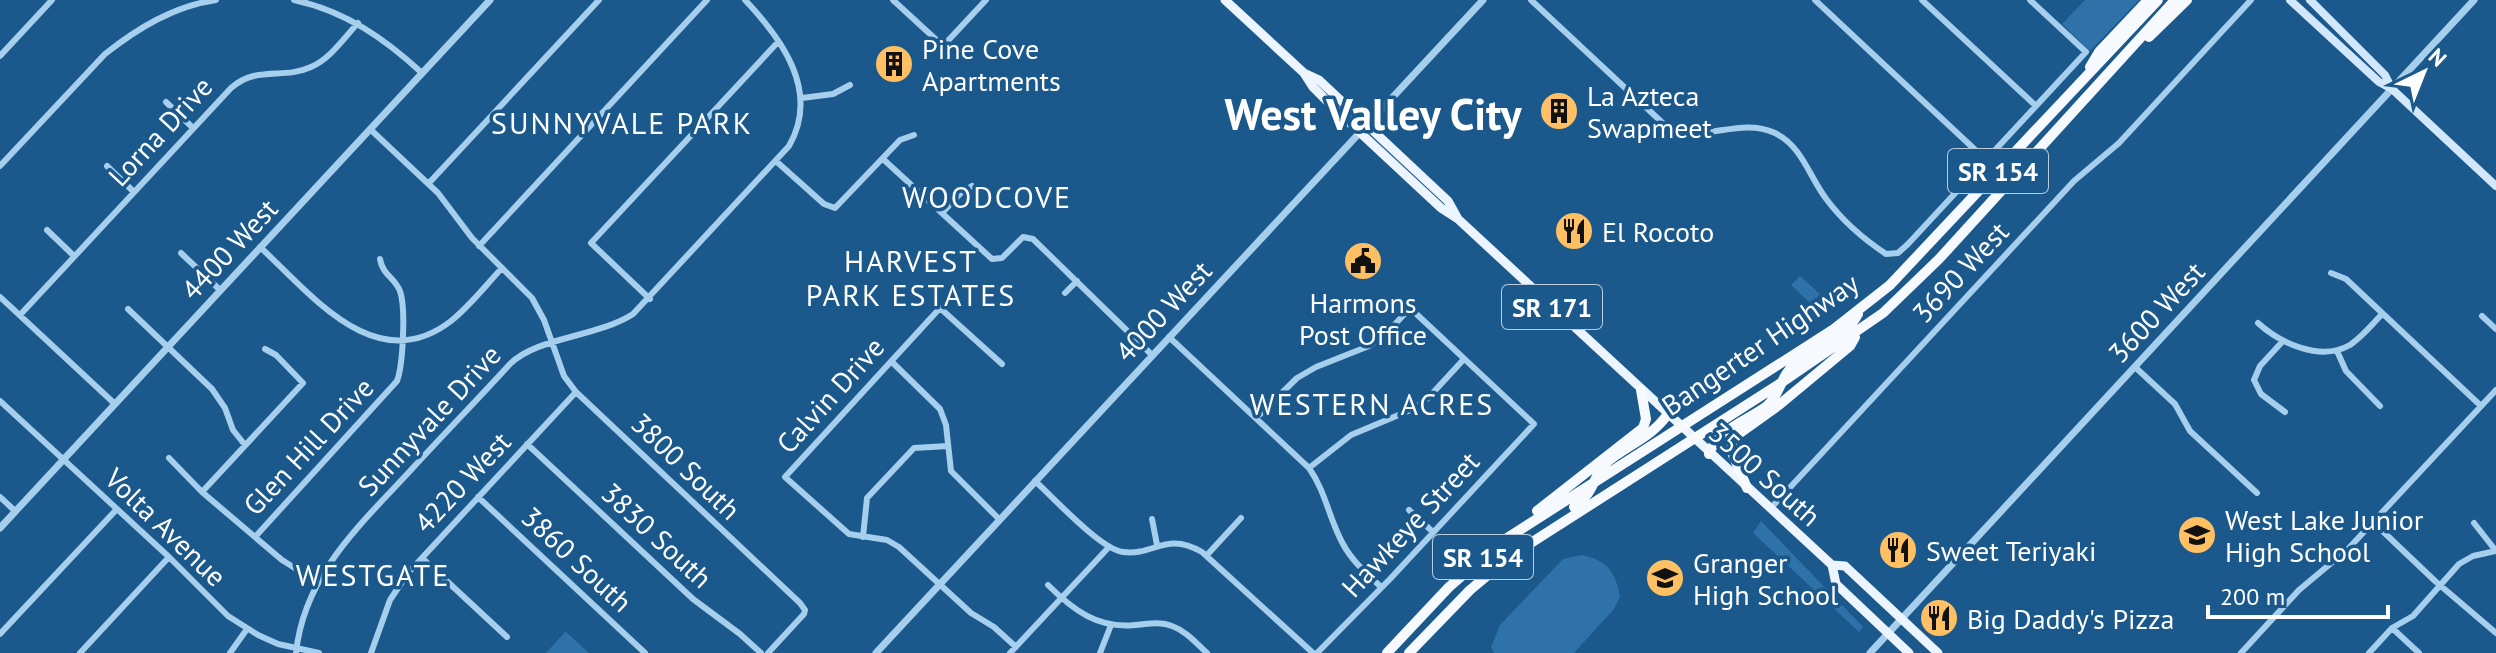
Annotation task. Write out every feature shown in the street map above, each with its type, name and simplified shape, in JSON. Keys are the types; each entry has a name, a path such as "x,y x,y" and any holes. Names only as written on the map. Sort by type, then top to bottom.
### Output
{"highway":[{"path":"2021,169 2025,156 2082,93 2099,52 2148,0"},
{"name":"Bangerter Highway","path":"1387,653 1449,587 1510,536 1834,329 1861,308 1909,266 2158,0"},
{"name":"Bangerter Highway","path":"1409,653 1463,597 1512,555 1858,332 1917,282 2175,0"},
{"path":"2137,42 2149,38 2187,0"},
{"path":"1709,454 1722,436 1769,404 1795,364 1852,327 1861,308"},
{"path":"1747,488 1731,450 1733,438 1779,405 1850,346 1858,332"},
{"path":"1449,587 1492,542 1641,430 1646,419 1641,390"},
{"path":"1512,555 1528,537 1585,499 1608,461 1649,434 1667,415"}],"main road":[{"name":"3500 South","path":"1225,0 1304,73 1313,87 1448,201 1458,219 1832,565 1836,584 1909,653"},
{"path":"2290,0 2496,186"},
{"path":"2310,0 2385,75 2392,89"},
{"name":"3500 South","path":"1832,565 1845,566 1938,653"}],"street":[{"path":"0,56 52,0"},
{"path":"0,166 105,54 122,40 162,17 216,0"},
{"path":"294,0 341,14 358,23 391,45 422,73"},
{"name":"4400 West","path":"0,528 490,0"},
{"path":"429,183 599,0"},
{"path":"479,246 707,0"},
{"name":"Sunnyvale Drive","path":"296,651 303,617 317,582 351,534 514,359 619,322 650,299 789,146 797,131 802,98 796,70 745,0"},
{"path":"893,0 943,46 986,0"},
{"name":"4000 West","path":"876,653 1483,0"},
{"path":"1531,0 1667,127 1702,135 1739,126 1753,127 1774,133 1788,142 1804,159 1828,201 1886,254 1898,253 2086,52 2032,0"},
{"path":"1815,0 1986,160"},
{"path":"1922,0 2036,106"},
{"name":"3690 West","path":"1770,509 2063,193 2119,143 2251,0"},
{"name":"3600 West","path":"1870,653 2474,0"},
{"name":"Lorna Drive","path":"20,315 237,82 254,74 295,72 313,66 327,56 358,23"},
{"path":"650,299 591,243 778,42"},
{"path":"1,43 7,48"},
{"path":"802,98 833,94 850,85"},
{"path":"166,102 193,128"},
{"name":"3800 South","path":"370,129 429,183 479,246 532,298 544,320 564,376 576,392 805,610 768,653"},
{"path":"777,162 821,202 832,208 840,205 902,138 914,135"},
{"path":"883,159 995,260 1002,258 1022,238 1029,237 1152,355"},
{"path":"107,166 134,192"},
{"path":"942,213 972,186"},
{"path":"47,230 74,256"},
{"path":"260,247 350,328 378,338 402,340 425,335 450,322 502,268"},
{"path":"181,253 220,290"},
{"name":"Glen Hill Drive","path":"255,537 392,388 400,373 400,291 381,268 380,259"},
{"path":"2331,273 2346,279 2481,406"},
{"path":"1065,293 1077,281"},
{"path":"0,297 115,404"},
{"name":"Calvin Drive","path":"863,537 843,531 785,477 940,308 1002,364"},
{"path":"1256,418 1297,378 1369,346 1386,334 1410,308 1464,359 1429,397 1413,409 1351,435 1309,468"},
{"path":"128,309 219,398 233,430 245,445"},
{"path":"2258,323 2282,342 2337,351 2353,343 2382,314"},
{"path":"2482,316 2496,329"},
{"path":"1169,337 1309,468 1323,490 1343,545 1359,567 1381,587"},
{"path":"2282,342 2260,366 2254,380 2261,394 2285,412"},
{"path":"202,492 303,383 276,355 265,349"},
{"path":"2337,351 2350,376 2380,406"},
{"name":"Hawkeye Street","path":"1315,653 1534,424 1464,359"},
{"path":"892,362 940,409 946,425 949,465 955,477 1000,520"},
{"path":"2135,367 2175,404 2190,431 2257,493"},
{"path":"2241,653 2299,590 2343,554 2496,390"},
{"name":"4220 West","path":"371,653 390,600 408,573 576,392"},
{"name":"Volta Avenue","path":"0,401 169,557 214,604 247,629 278,644 296,651 319,653"},
{"name":"3830 South","path":"527,444 693,599 761,653"},
{"path":"948,446 914,448 874,488 865,503 863,537 887,540 899,547 971,613 994,627 1016,647"},
{"path":"169,458 202,492 295,571 317,582"},
{"path":"1035,481 1109,547 1132,552 1157,545 1184,544 1207,555 1315,653"},
{"path":"0,497 15,511"},
{"name":"3860 South","path":"478,497 645,653"},
{"path":"0,634 117,509"},
{"path":"1409,510 1433,532"},
{"path":"1207,555 1241,518"},
{"path":"1152,519 1157,545"},
{"path":"2373,522 2439,585 2496,633"},
{"path":"2369,653 2392,628 2413,616 2465,560 2496,551 2474,523"},
{"path":"1010,653 1109,547"},
{"path":"80,653 169,557"},
{"path":"422,558 507,637"},
{"path":"1048,585 1084,616 1111,625 1166,623 1184,632 1207,653"},
{"path":"1100,653 1111,625"},
{"path":"2392,628 2419,653"},
{"path":"230,653 247,629"}],"shaded area":[{"path":"2085,0 2139,0 2090,51 2062,24"},
{"path":"1800,276 1820,294 1811,304 1791,285"},
{"path":"1761,521 1863,627 1859,632 1753,533"},
{"path":"1581,555 1603,563 1616,580 1620,597 1614,609 1574,653 1494,653 1491,647 1500,625 1563,559"},
{"path":"566,632 589,653 546,653"}],"place":[{"name":"Pine Cove Apartments","path":"894,64"},
{"name":"La Azteca Swapmeet","path":"1559,111"},
{"name":"El Rocoto","path":"1574,231"},
{"name":"Harmons Post Office","path":"1363,261"},
{"name":"West Lake Junior High School","path":"2197,535"},
{"name":"Sweet Teriyaki","path":"1898,550"},
{"name":"Granger High School","path":"1665,578"},
{"name":"Big Daddy's Pizza","path":"1939,618"}],"district":[{"name":"West Valley City","path":"1373,113"},
{"name":"SUNNYVALE PARK","path":"622,122"},
{"name":"WOODCOVE","path":"987,196"},
{"name":"HARVEST PARK ESTATES","path":"911,277"},
{"name":"WESTERN ACRES","path":"1372,403"},
{"name":"WESTGATE","path":"373,574"}]}
